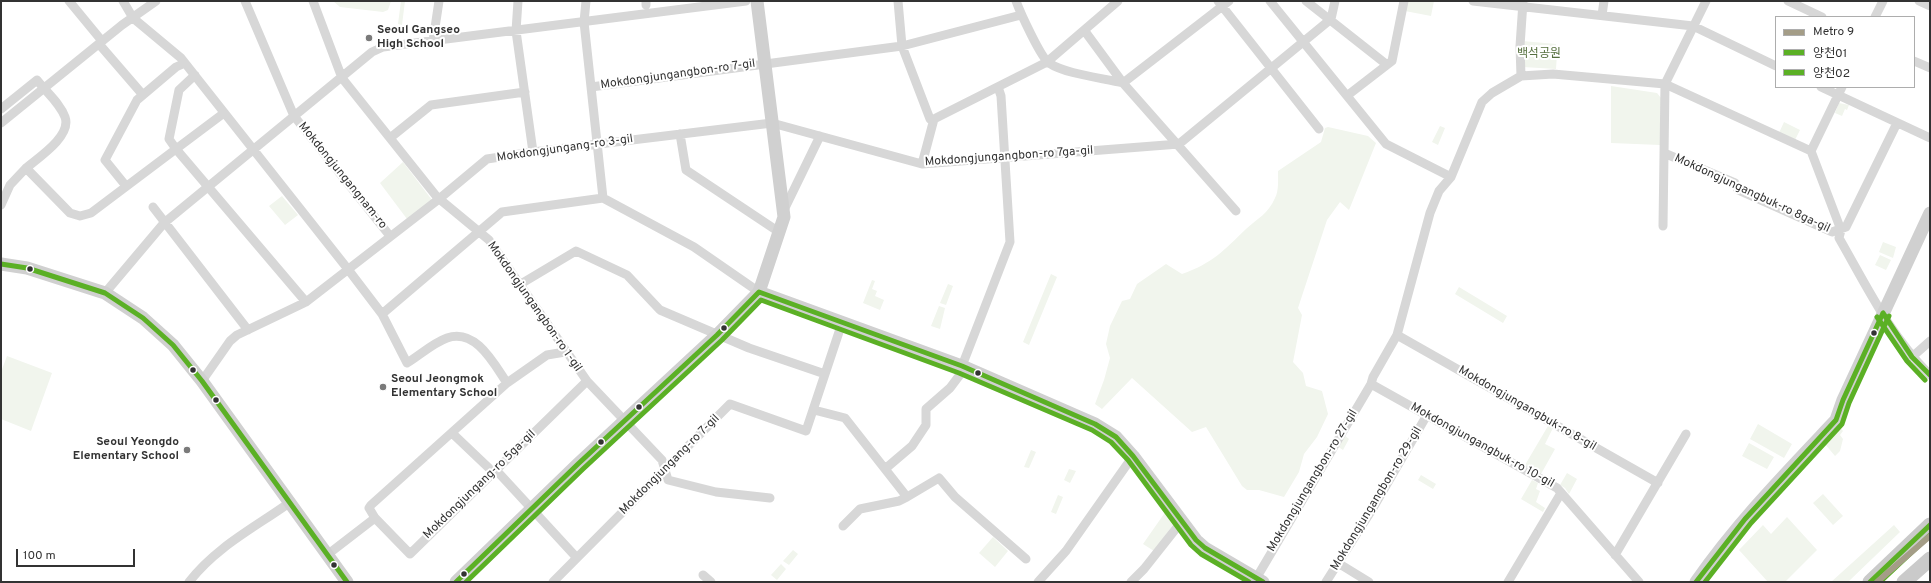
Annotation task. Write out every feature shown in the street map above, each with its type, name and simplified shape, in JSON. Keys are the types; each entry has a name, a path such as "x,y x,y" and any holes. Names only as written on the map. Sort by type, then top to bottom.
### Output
{"main road":[{"path":"1870,582 1930,525"},
{"path":"1904,582 1930,559"}],"street":[{"path":"69,1 143,95"},
{"path":"123,1 133,18 181,58 347,268 382,314 407,363 447,338 457,336 467,338 481,347 507,383"},
{"path":"1,123 101,42 156,1"},
{"name":"Mokdongjungangnam-ro","path":"245,1 294,116 390,236"},
{"name":"Mokdongjungangbon-ro 1-gil","path":"313,1 342,78 439,199 489,240 565,352 587,381 662,460 668,480 716,492 770,498"},
{"path":"433,41 439,1"},
{"path":"518,1 516,31 533,152"},
{"path":"586,1 584,22 603,198"},
{"name":"Mokdongjungangnam-ro","path":"105,293 164,223 372,52 383,47 584,22 702,4 746,1"},
{"name":"Mokdongjungangbon-ro 7-gil","path":"757,1 784,217 759,292"},
{"path":"898,1 902,46 930,119 934,119 1047,62 1118,1"},
{"path":"1016,1 1021,14 1047,62 1058,68 1123,83"},
{"path":"1270,1 1348,95 1386,144 1451,177"},
{"path":"1306,1 1331,19 1386,64"},
{"path":"1178,144 1331,19 1335,1"},
{"path":"1348,95 1386,64 1392,61 1404,1"},
{"path":"1473,1 1523,4 1693,26 1775,66"},
{"path":"1602,15 1604,1"},
{"path":"1664,226 1665,84 1706,1"},
{"path":"1788,1 1820,16"},
{"path":"1876,16 1883,1"},
{"path":"1919,1 1930,6"},
{"path":"1123,83 1223,3 1319,129"},
{"path":"1521,76 1520,46 1523,4"},
{"name":"Mokdongjungangbon-ro 7-gil","path":"591,87 902,46 1021,14"},
{"path":"1084,30 1123,83 1236,212"},
{"path":"1915,61 1930,68"},
{"path":"126,186 105,160 137,100 176,67 185,63"},
{"path":"1371,384 1374,375 1397,335 1430,213 1439,191 1451,177 1482,102 1492,93 1521,76 1553,74 1665,84 1812,151"},
{"path":"195,75 180,90 169,139 306,302"},
{"path":"1,109 37,80 58,105 66,118 63,134 58,141 26,168 10,185 1,205"},
{"path":"885,469 912,446 926,425 926,409 950,388 963,367 1010,242 1001,96 998,87"},
{"path":"1826,88 1840,91 1897,123 1930,138"},
{"path":"1840,91 1812,151 1840,230 1839,238 1883,313 1912,358 1930,375"},
{"path":"390,138 431,104 525,92"},
{"path":"26,168 70,213 80,216 91,213 224,113"},
{"path":"922,164 934,119"},
{"name":"Mokdongjungang-ro 3-gil","path":"202,381 230,341 237,335 306,302 347,268 439,199 487,159 772,123"},
{"name":"Mokdongjungangbon-ro 7ga-gil","path":"772,123 922,164 1178,144"},
{"path":"1840,230 1846,227 1897,123"},
{"path":"680,134 686,170 779,232"},
{"name":"Mokdongjungangbon-ro 7-gil","path":"783,212 820,136"},
{"name":"Mokdongjungangbuk-ro 8ga-gil","path":"1664,153 1734,183 1738,190 1832,232 1840,230"},
{"path":"382,314 502,212 603,198 694,247 759,292 963,367 1096,424 1116,437 1133,456 1196,540 1205,548 1257,581"},
{"path":"153,207 248,330"},
{"path":"1696,582 1715,554 1745,518 1836,420 1843,400 1930,213"},
{"path":"519,285 576,252 627,275 660,310 717,335 825,374"},
{"path":"1,264 28,268 105,293 143,318 173,344 202,381 347,582"},
{"path":"456,582 624,421 717,335 759,292"},
{"path":"842,323 814,410 845,418 907,496"},
{"name":"Mokdongjungangbuk-ro 8-gil","path":"1397,335 1658,483"},
{"path":"1912,358 1930,341"},
{"path":"327,555 375,518 369,508 507,383 547,355 565,352"},
{"name":"Mokdongjungang-ro 5ga-gil","path":"375,518 410,554 587,381"},
{"name":"Mokdongjungangbuk-ro 10-gil","path":"1371,384 1557,488 1639,582"},
{"name":"Mokdongjungangbon-ro 27-gil","path":"1257,581 1371,384"},
{"name":"Mokdongjungang-ro 7-gil","path":"553,582 730,404 806,431 814,410"},
{"name":"Mokdongjungangbon-ro 29-gil","path":"1326,582 1373,508 1428,415"},
{"path":"452,433 495,471 577,558"},
{"path":"1615,555 1686,434"},
{"path":"1038,582 1066,551 1133,456"},
{"path":"843,526 860,509 899,501 939,478 955,497 1026,559"},
{"path":"1508,582 1561,493"},
{"path":"189,582 198,570 217,552 289,503"},
{"path":"1131,582 1144,569 1182,520"},
{"path":"1338,563 1369,582"},
{"path":"703,575 711,582"}],"green space":[{"path":"333,1 391,1 388,10 383,12 340,7"},
{"path":"401,1 405,1 402,25 398,24"},
{"path":"1407,1 1434,1 1431,16 1405,11"},
{"name":"백석공원","path":"1522,41 1556,44 1556,69 1523,67"},
{"path":"1611,86 1657,93 1661,98 1660,145 1611,143"},
{"path":"1839,103 1849,105 1847,110 1845,109 1842,116 1835,113"},
{"path":"1784,122 1800,130 1795,140 1779,133"},
{"path":"1440,126 1445,128 1438,145 1432,142"},
{"path":"1328,127 1368,136 1376,143 1349,210 1340,202 1327,220 1298,308 1302,315 1293,362 1303,373 1306,386 1322,391 1328,414 1317,437 1304,454 1299,472 1284,497 1259,490 1247,490 1242,486 1206,427 1192,432 1132,378 1102,409 1095,404 1110,358 1106,344 1110,326 1122,301 1130,299 1137,284 1166,264 1182,274 1193,270 1217,256 1269,208 1277,192 1278,171 1321,142 1325,128"},
{"path":"403,162 432,200 407,219 380,183"},
{"path":"282,196 298,215 285,225 269,206"},
{"path":"1883,242 1896,247 1893,258 1879,252"},
{"path":"1880,255 1891,260 1886,270 1875,265"},
{"path":"1051,274 1057,277 1029,345 1023,342"},
{"path":"872,280 875,281 872,289 877,291 875,296 884,300 880,310 863,303"},
{"path":"948,284 953,286 946,305 940,303"},
{"path":"1459,287 1507,316 1503,323 1455,294"},
{"path":"939,306 945,308 940,329 931,326"},
{"path":"7,356 52,373 31,431 1,419 1,372"},
{"path":"1758,424 1792,444 1784,458 1750,439"},
{"path":"1838,425 1843,431 1840,435 1843,439 1840,451 1835,456 1825,444"},
{"path":"1548,426 1553,428 1545,444 1555,449 1541,474 1525,465"},
{"path":"1344,435 1349,439 1343,450 1337,446"},
{"path":"1749,443 1774,457 1767,469 1742,456"},
{"path":"1031,450 1036,452 1029,468 1024,467"},
{"path":"1069,469 1076,471 1070,483 1064,480"},
{"path":"1567,473 1577,479 1569,494 1565,488 1560,485"},
{"path":"1421,475 1436,484 1433,489 1418,480"},
{"path":"1532,480 1538,483 1536,489 1540,491 1536,502 1545,508 1543,512 1521,499"},
{"path":"1823,494 1843,516 1833,525 1813,503"},
{"path":"1058,495 1063,497 1056,514 1051,512"},
{"path":"1166,511 1175,522 1154,551 1143,544"},
{"path":"1787,517 1817,550 1785,582 1768,582 1739,550 1763,525 1771,534"},
{"path":"1894,525 1900,532 1848,582 1831,582"},
{"path":"993,537 1008,551 995,567 979,553"},
{"path":"793,550 798,554 789,565 783,561"},
{"path":"781,564 786,569 777,580 771,575"}],"metro line":[{"name":"9","path":"1877,582 1930,536"}],"transit line":[{"name":"양천01","path":"1,264 27,268 105,293 143,318 173,345 202,381 347,582"},
{"name":"양천01","path":"456,582 578,464 717,335 759,292 962,366 1095,424 1116,437 1133,456 1196,540 1205,548 1263,582"},
{"name":"양천02","path":"466,582 583,469 722,340 761,300 959,373 1092,430 1111,442 1128,460 1191,545 1201,554 1249,582"},
{"name":"양천01","path":"1883,313 1912,357 1930,375"},
{"name":"양천01","path":"1696,582 1745,519 1836,420 1843,400 1883,313"},
{"name":"양천02","path":"1705,582 1751,523 1842,424 1849,403 1889,316"},
{"name":"양천02","path":"1877,317 1907,361 1925,380"},
{"name":"양천01","path":"1870,582 1930,525"},
{"name":"양천02","path":"1880,582 1930,535"}],"place":[{"name":"Seoul Gangseo High School","path":"369,38"},
{"name":"Seoul Jeongmok Elementary School","path":"383,387"},
{"name":"Seoul Yeongdo Elementary School","path":"187,450"}]}
